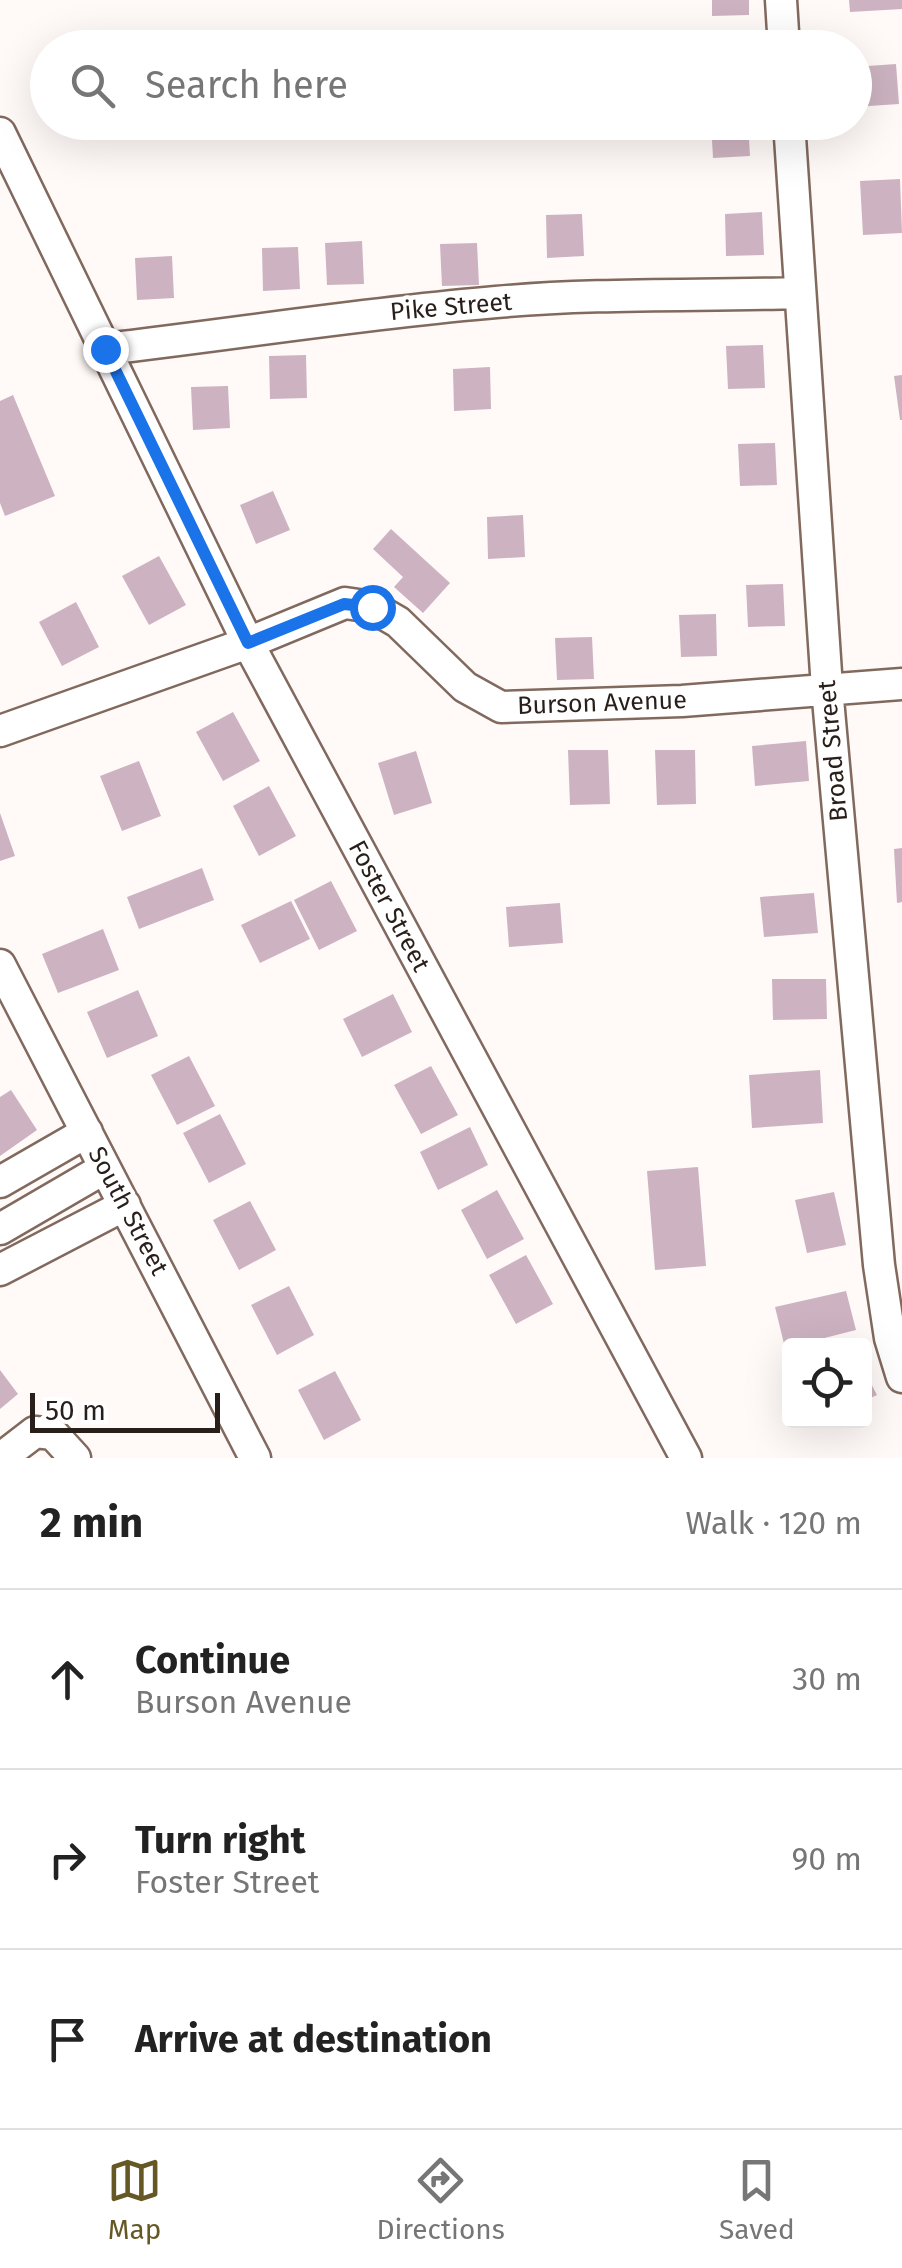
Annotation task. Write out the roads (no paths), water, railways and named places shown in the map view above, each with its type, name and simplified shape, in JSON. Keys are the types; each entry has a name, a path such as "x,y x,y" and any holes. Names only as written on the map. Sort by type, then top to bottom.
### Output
{"street":[{"path":"781,0 783,30"},
{"name":"Foster Street","path":"0,133 248,643 686,1458"},
{"name":"Broad Street","path":"790,140 828,688 879,1265 890,1338 902,1377"},
{"name":"Pike Street","path":"105,349 502,301 800,294"},
{"name":"Burson Avenue","path":"0,730 248,643 344,604 372,607 398,622 465,687 502,707 682,701 902,684"},
{"name":"South Street","path":"0,964 256,1458"},
{"path":"0,1182 86,1132"},
{"path":"0,1229 105,1168"},
{"path":"0,1270 125,1206"},
{"path":"1,1458 34,1432 53,1434 76,1458"}]}
